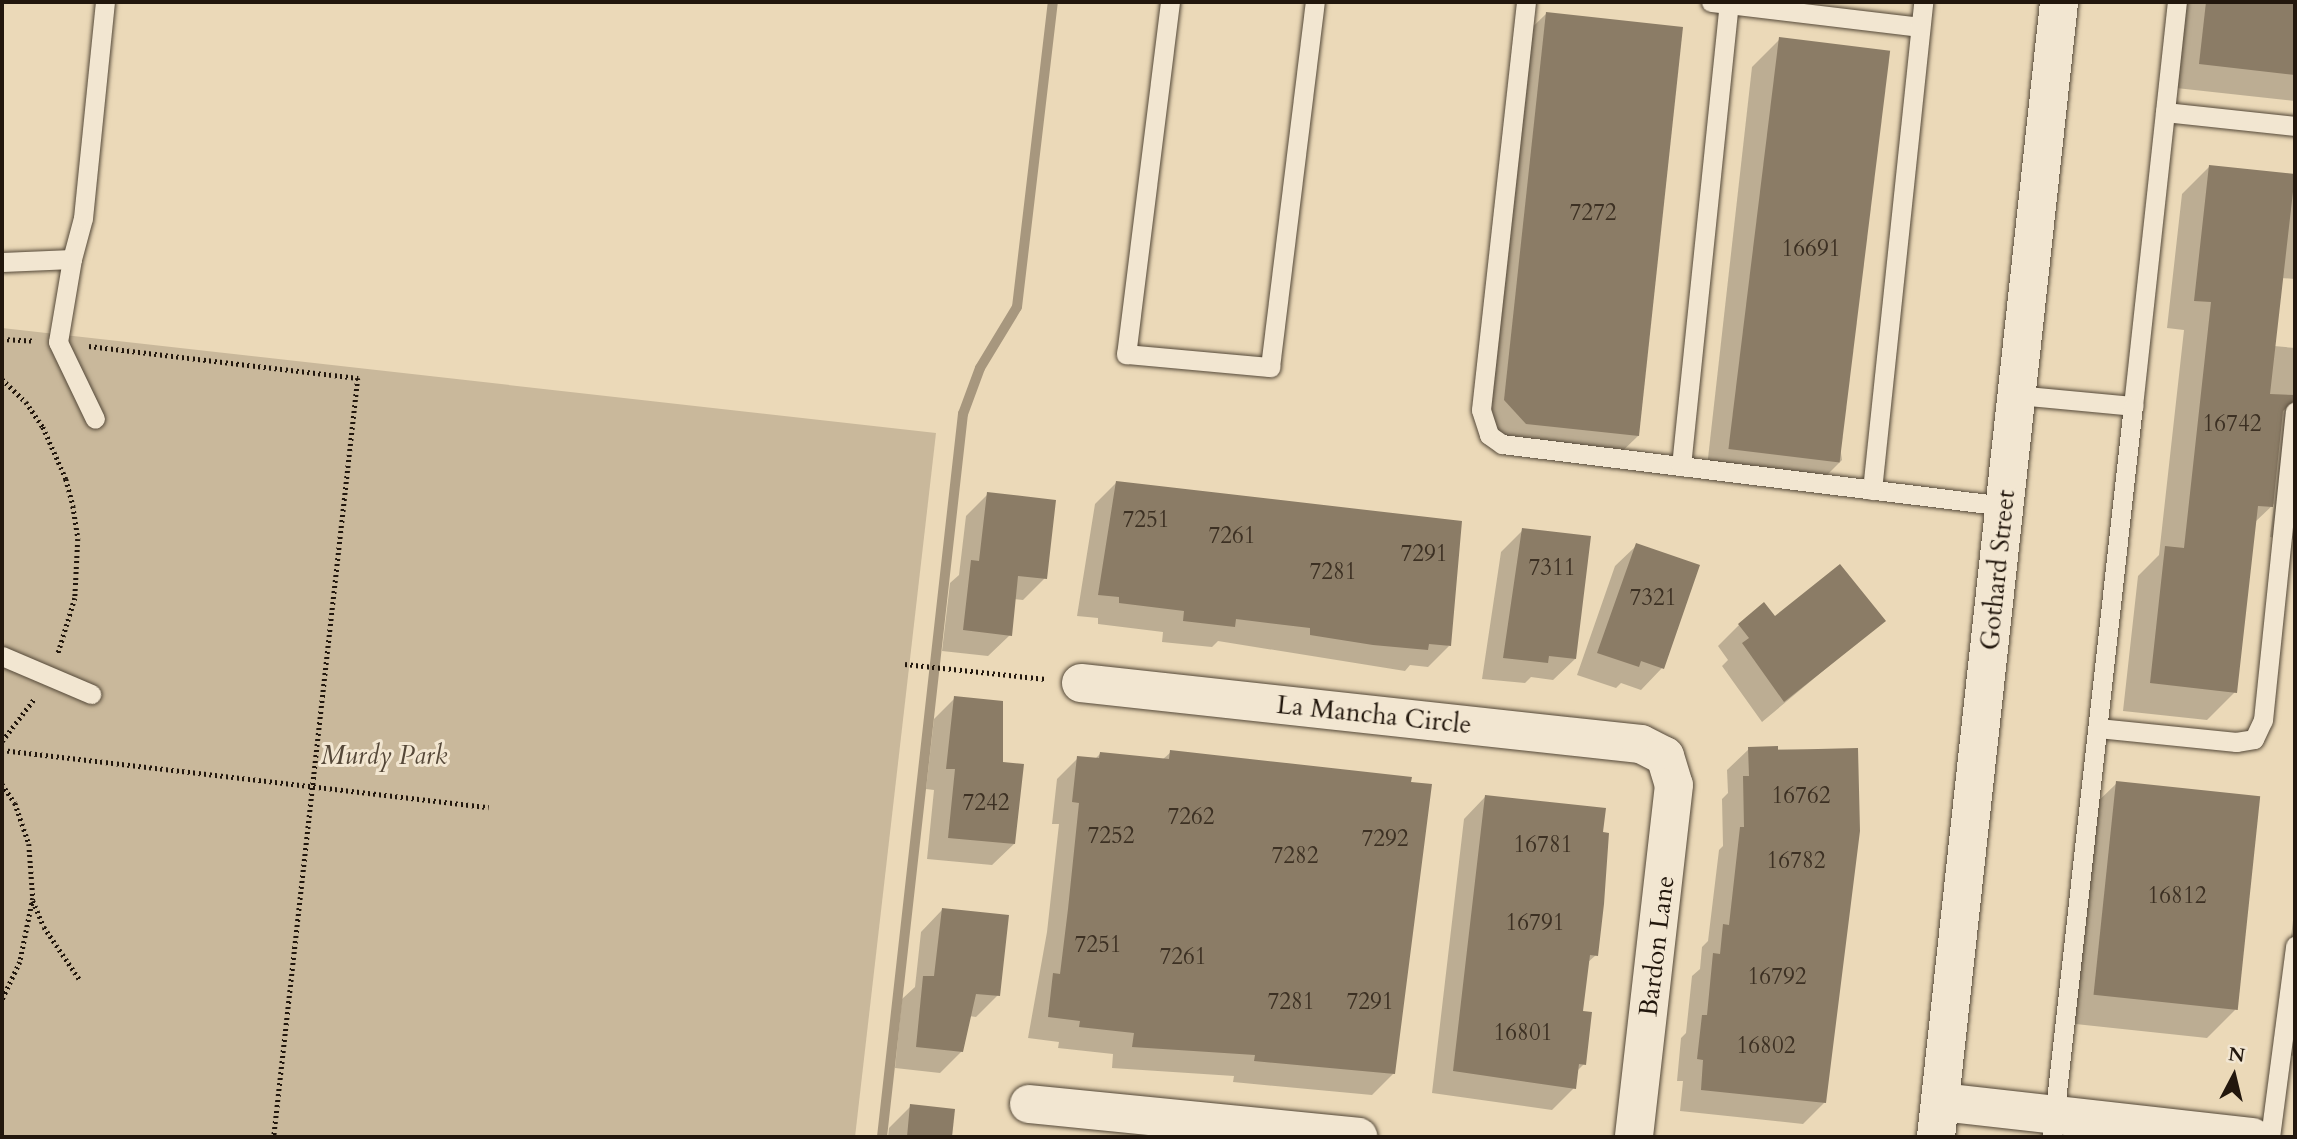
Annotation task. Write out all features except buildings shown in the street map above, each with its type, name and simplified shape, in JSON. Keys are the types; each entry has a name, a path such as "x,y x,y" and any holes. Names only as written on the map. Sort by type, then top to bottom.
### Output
{"street":[{"name":"Gothard Street","path":"1939,1120 2059,2"},
{"name":"La Mancha Circle","path":"1081,683 1641,744 1665,756"},
{"name":"Bardon Lane","path":"1634,1137 1674,785 1665,756"},
{"path":"1029,1104 1358,1137"},
{"path":"1939,1120 2252,1137"}],"lane":[{"path":"95,419 58,342 72,259 83,218 104,2"},
{"path":"1170,2 1126,354 1270,368 1315,2"},
{"path":"1527,2 1481,410 1483,426 1502,444 2005,506"},
{"path":"1872,490 1923,2"},
{"path":"2053,1126 2177,2"},
{"path":"1681,466 1720,3 1920,27"},
{"path":"2165,112 2295,126"},
{"path":"2,262 72,259"},
{"path":"2017,395 2133,406"},
{"path":"2098,728 2236,742 2254,739 2263,720 2295,412"},
{"path":"2,656 91,694"},
{"path":"2270,1137 2295,946"}],"path":[{"path":"2,339 58,342 358,378 274,1137"},
{"path":"2,379 26,402 43,427 66,479 78,540 75,597 47,677 24,716 2,741"},
{"path":"905,664 971,669 1081,683"},
{"path":"2,750 489,807"},
{"path":"2,784 15,803 29,845 33,900 20,962 2,1000"},
{"path":"33,900 44,927 80,980"}],"green space":[{"name":"Murdy Park","path":"2,328 936,433 855,1137 2,1137"}],"waterway":[{"path":"882,1137 963,414 980,368 1017,307 1053,2"}]}
